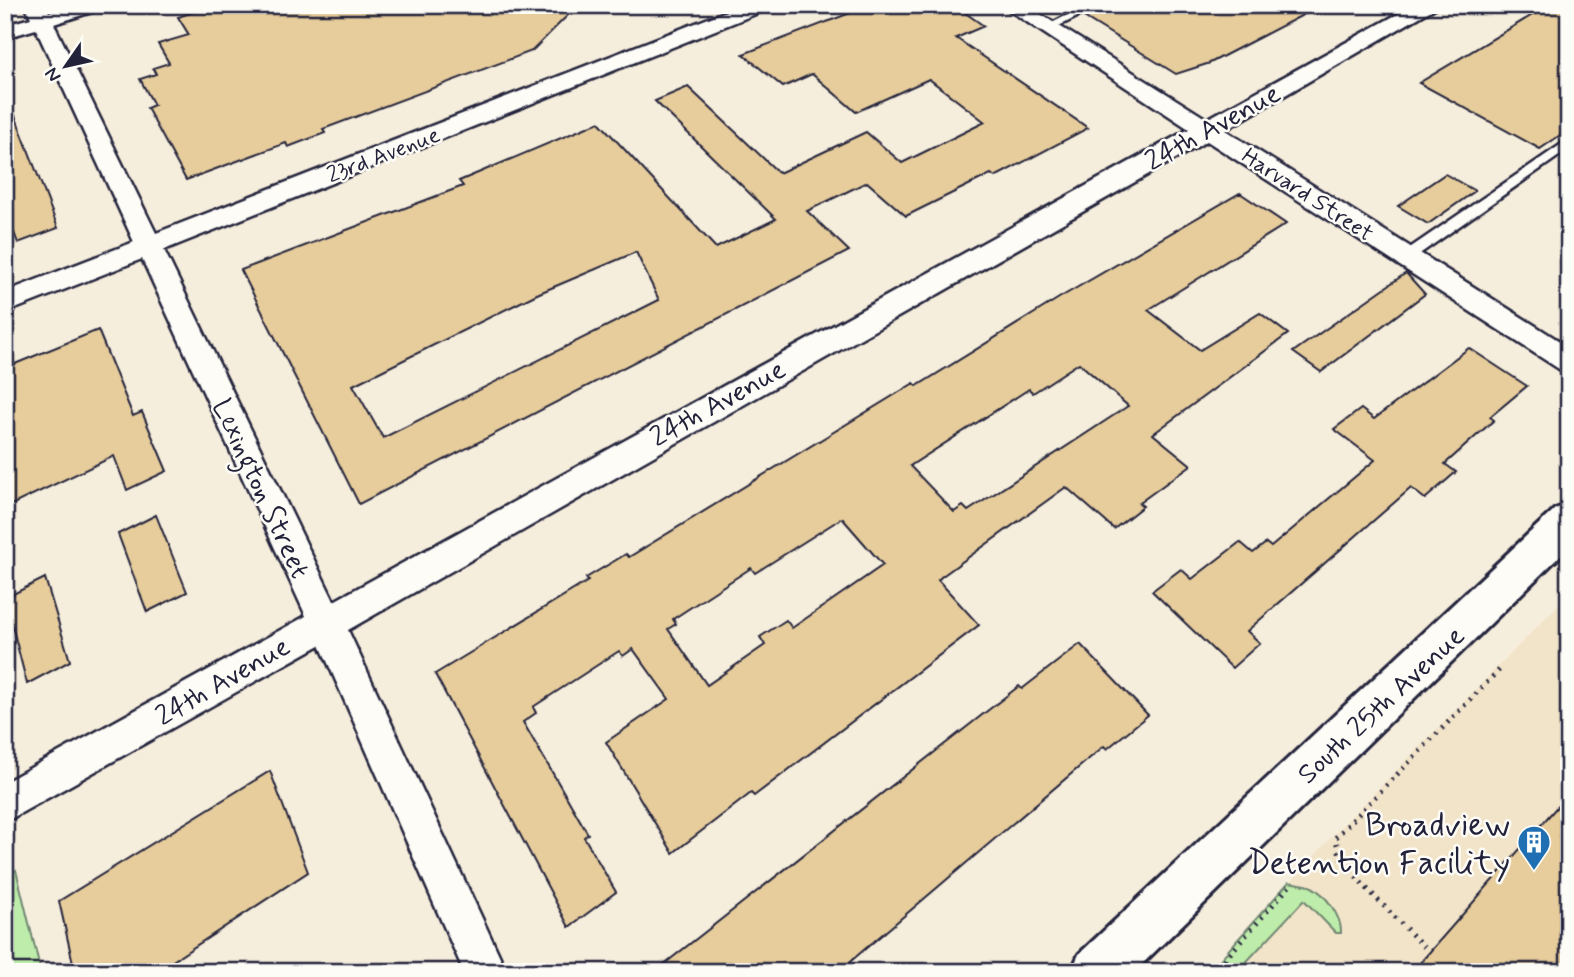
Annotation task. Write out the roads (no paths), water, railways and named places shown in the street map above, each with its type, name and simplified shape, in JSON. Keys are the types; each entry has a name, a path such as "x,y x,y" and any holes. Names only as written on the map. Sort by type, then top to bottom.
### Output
{"main road":[{"name":"South 25th Avenue","path":"1097,972 1569,521"}],"street":[{"path":"5,32 39,13 94,5"},
{"name":"23rd Avenue","path":"5,303 761,5"},
{"name":"Harvard Street","path":"1011,5 1569,361"},
{"name":"24th Avenue","path":"5,803 1430,5"},
{"name":"Lexington Street","path":"39,13 326,621 486,972"}],"lane":[{"path":"1047,28 1096,5"},
{"path":"1406,257 1569,144"}],"place":[{"name":"Broadview Detention Facility","path":"1534,872"}]}
